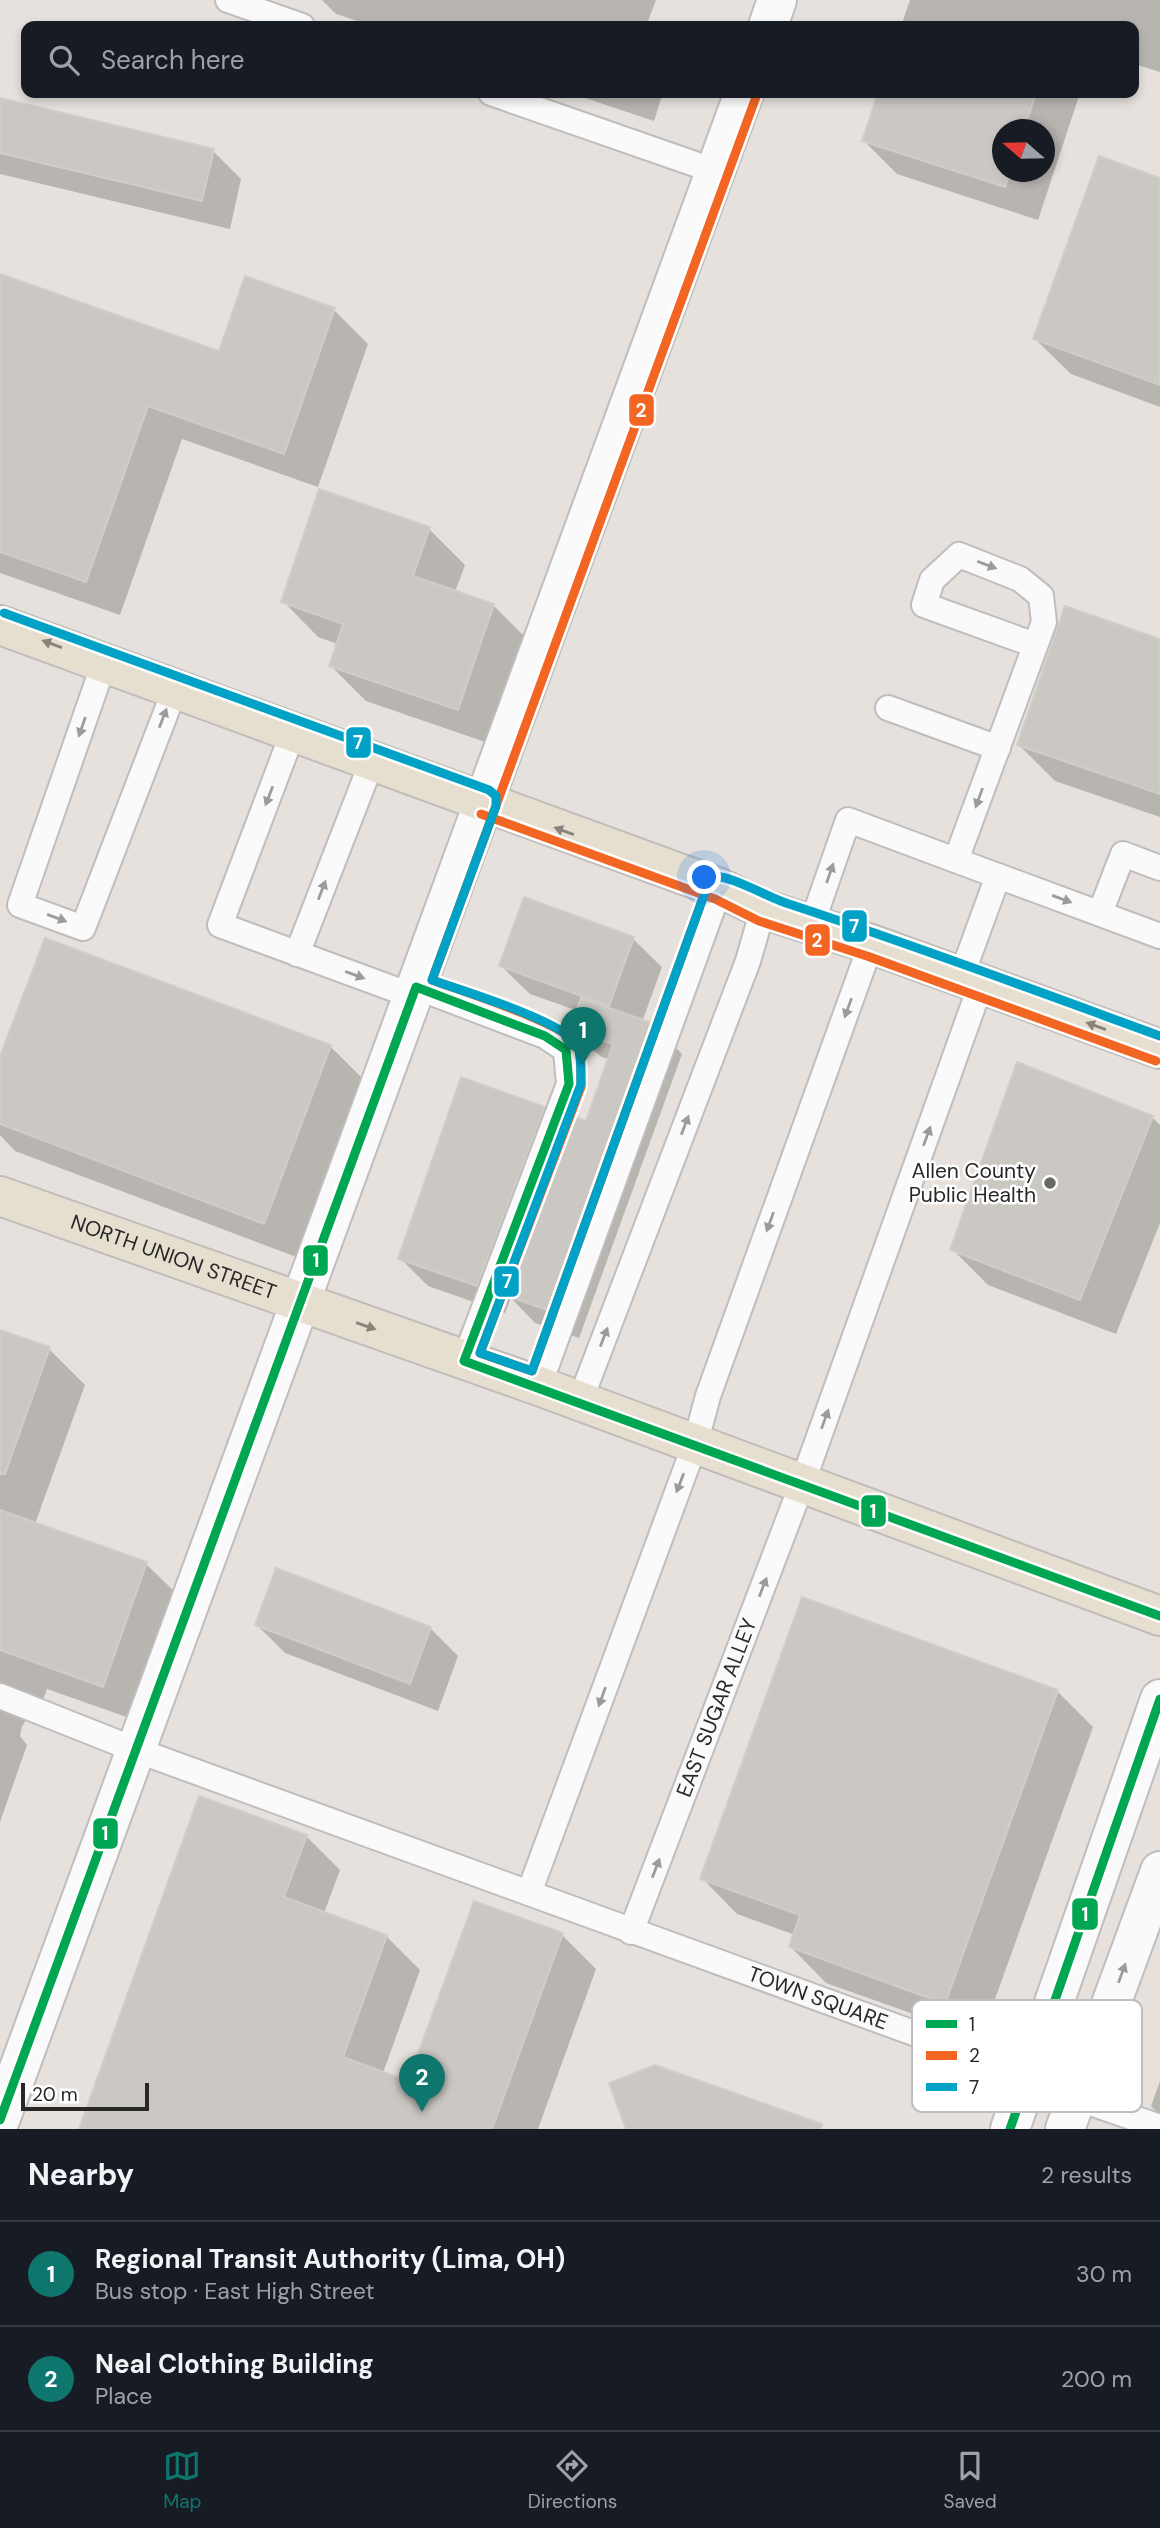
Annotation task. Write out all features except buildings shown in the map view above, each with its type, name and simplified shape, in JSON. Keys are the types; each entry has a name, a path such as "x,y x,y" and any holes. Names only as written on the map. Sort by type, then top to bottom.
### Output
{"main road":[{"path":"0,625 720,888 763,909 871,944 1160,1049"},
{"name":"NORTH UNION STREET","path":"0,1196 539,1386 1149,1611"}],"street":[{"path":"770,21 777,0"},
{"path":"0,2120 742,98"},
{"path":"1055,2000 1160,1699"},
{"path":"1112,2000 1160,1871"},
{"path":"1010,2129 1016,2112"}],"lane":[{"path":"228,0 288,21"},
{"path":"505,98 715,171"},
{"path":"956,860 1044,622 1041,596 1020,579 959,555 932,580 924,605 1035,645"},
{"path":"104,663 20,905 83,928 175,689"},
{"path":"888,708 998,748"},
{"path":"293,732 220,925 298,954 545,1035 566,1050 569,1084 464,1361"},
{"path":"298,954 373,760"},
{"path":"811,926 848,820 1160,936"},
{"path":"1100,913 1123,854 1160,868"},
{"name":"EAST SUGAR ALLEY","path":"631,1932 802,1483 971,980 998,876"},
{"path":"539,1386 720,888"},
{"path":"580,1401 748,961 763,909"},
{"path":"529,1893 695,1444 708,1396 871,944"},
{"name":"TOWN SQUARE","path":"0,1696 136,1750 912,2033"},
{"name":"TOWN SQUARE","path":"1070,2113 1160,2127"}],"transit line":[{"name":"2","path":"708,884 532,1371 480,1353 581,1087 580,1053 577,1044 553,1027 432,980 756,98"},
{"name":"7","path":"4,613 489,790 496,796 496,806 432,980 529,1015 564,1033 578,1046 581,1084 480,1353 532,1371 708,884 715,877 730,879 781,901 1160,1036"},
{"name":"2","path":"481,814 715,899 759,921 867,956 1156,1061"},
{"name":"1","path":"0,2120 416,987 545,1036 566,1050 569,1084 464,1361 1160,1616"},
{"name":"1","path":"1055,2000 1160,1699"},
{"name":"1","path":"1010,2129 1016,2112"}],"place":[{"name":"Regional Transit Authority (Lima, OH)","path":"583,1065"},
{"name":"Allen County Public Health","path":"1050,1183"},
{"name":"Neal Clothing Building","path":"422,2112"}]}
